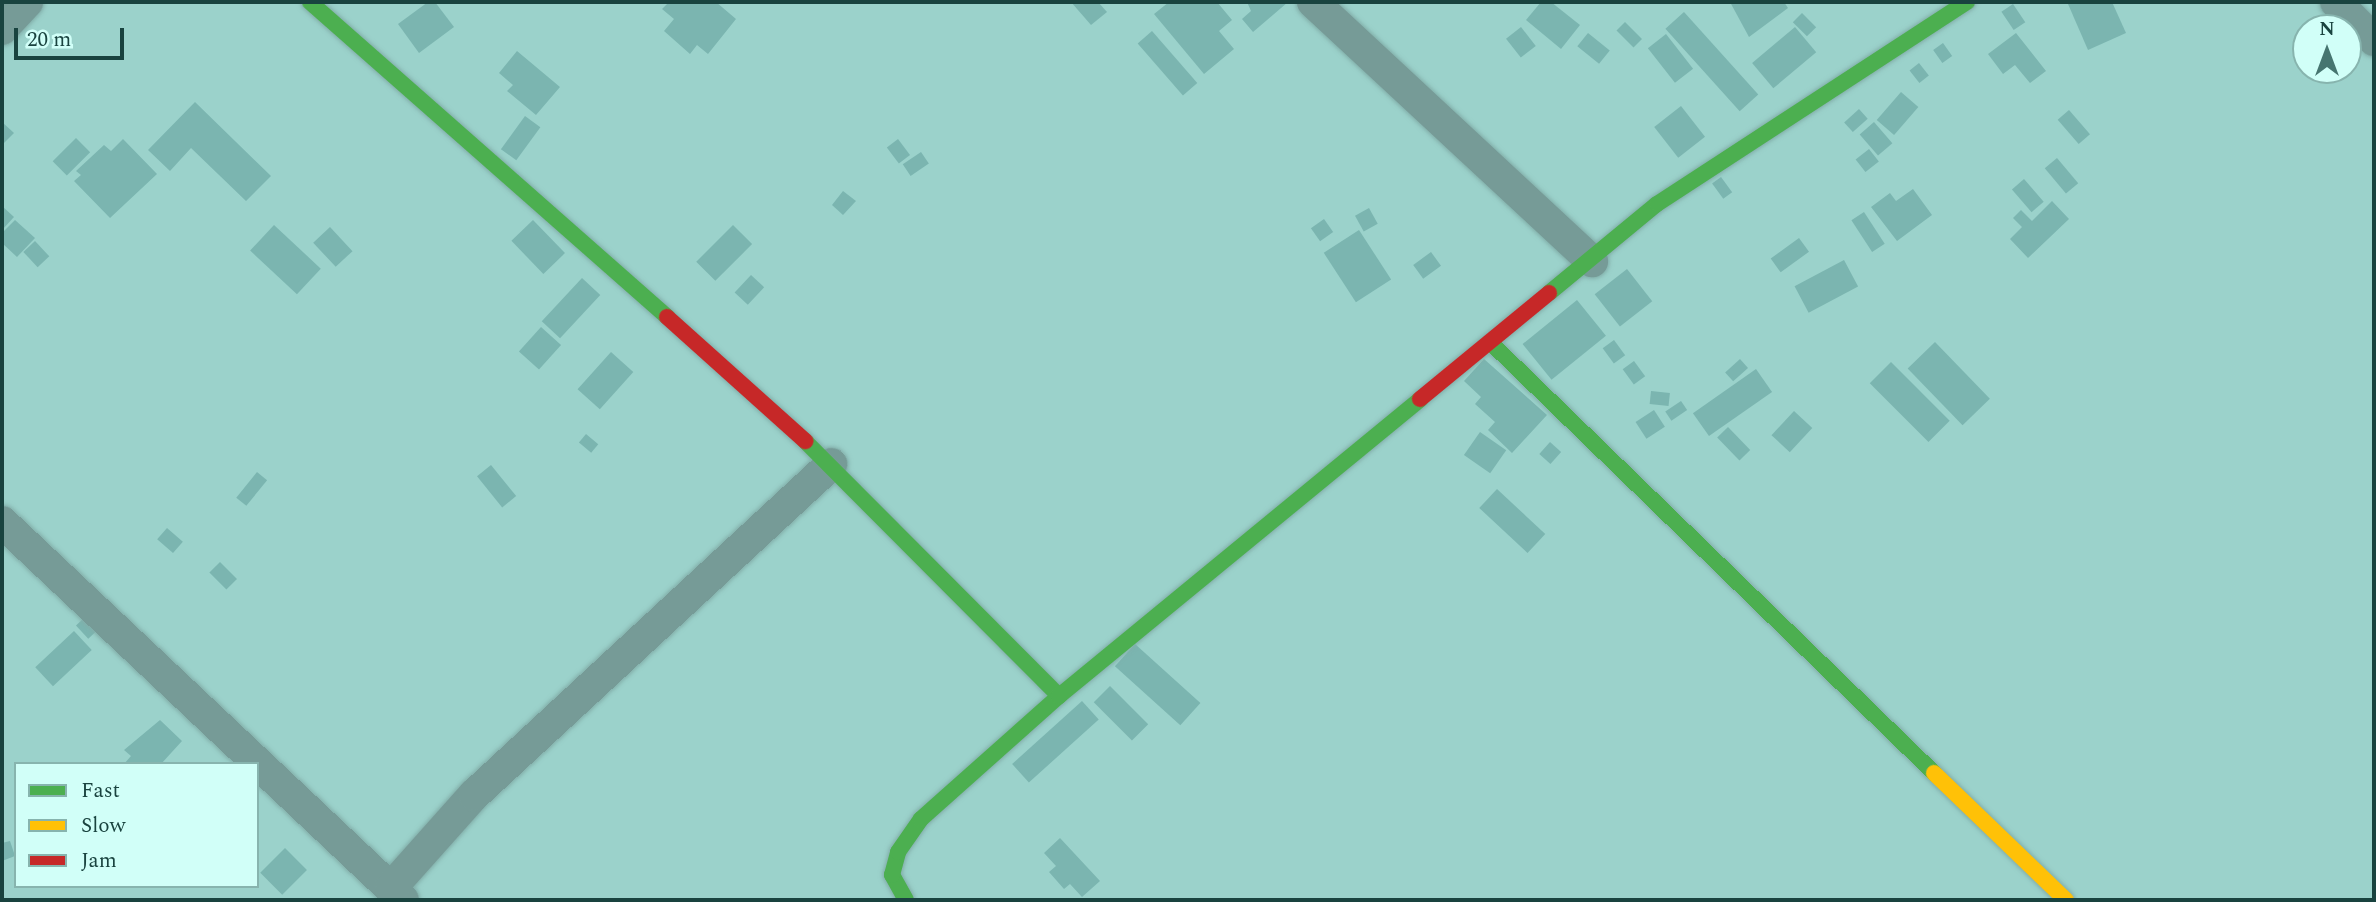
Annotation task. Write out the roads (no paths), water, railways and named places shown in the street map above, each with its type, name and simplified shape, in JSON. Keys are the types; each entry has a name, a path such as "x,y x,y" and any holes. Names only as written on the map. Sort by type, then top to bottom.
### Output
{"street":[{"path":"2,29 27,2"},
{"path":"310,2 488,155 831,464 1059,696"},
{"path":"1313,2 1592,261"},
{"path":"906,900 892,875 898,852 921,819 1059,696 1492,344 1657,204 1967,2"},
{"path":"2336,2 2374,40"},
{"path":"1492,344 2066,900"},
{"path":"259,764 397,894 474,795 831,464"},
{"path":"2,522 257,762"}]}
